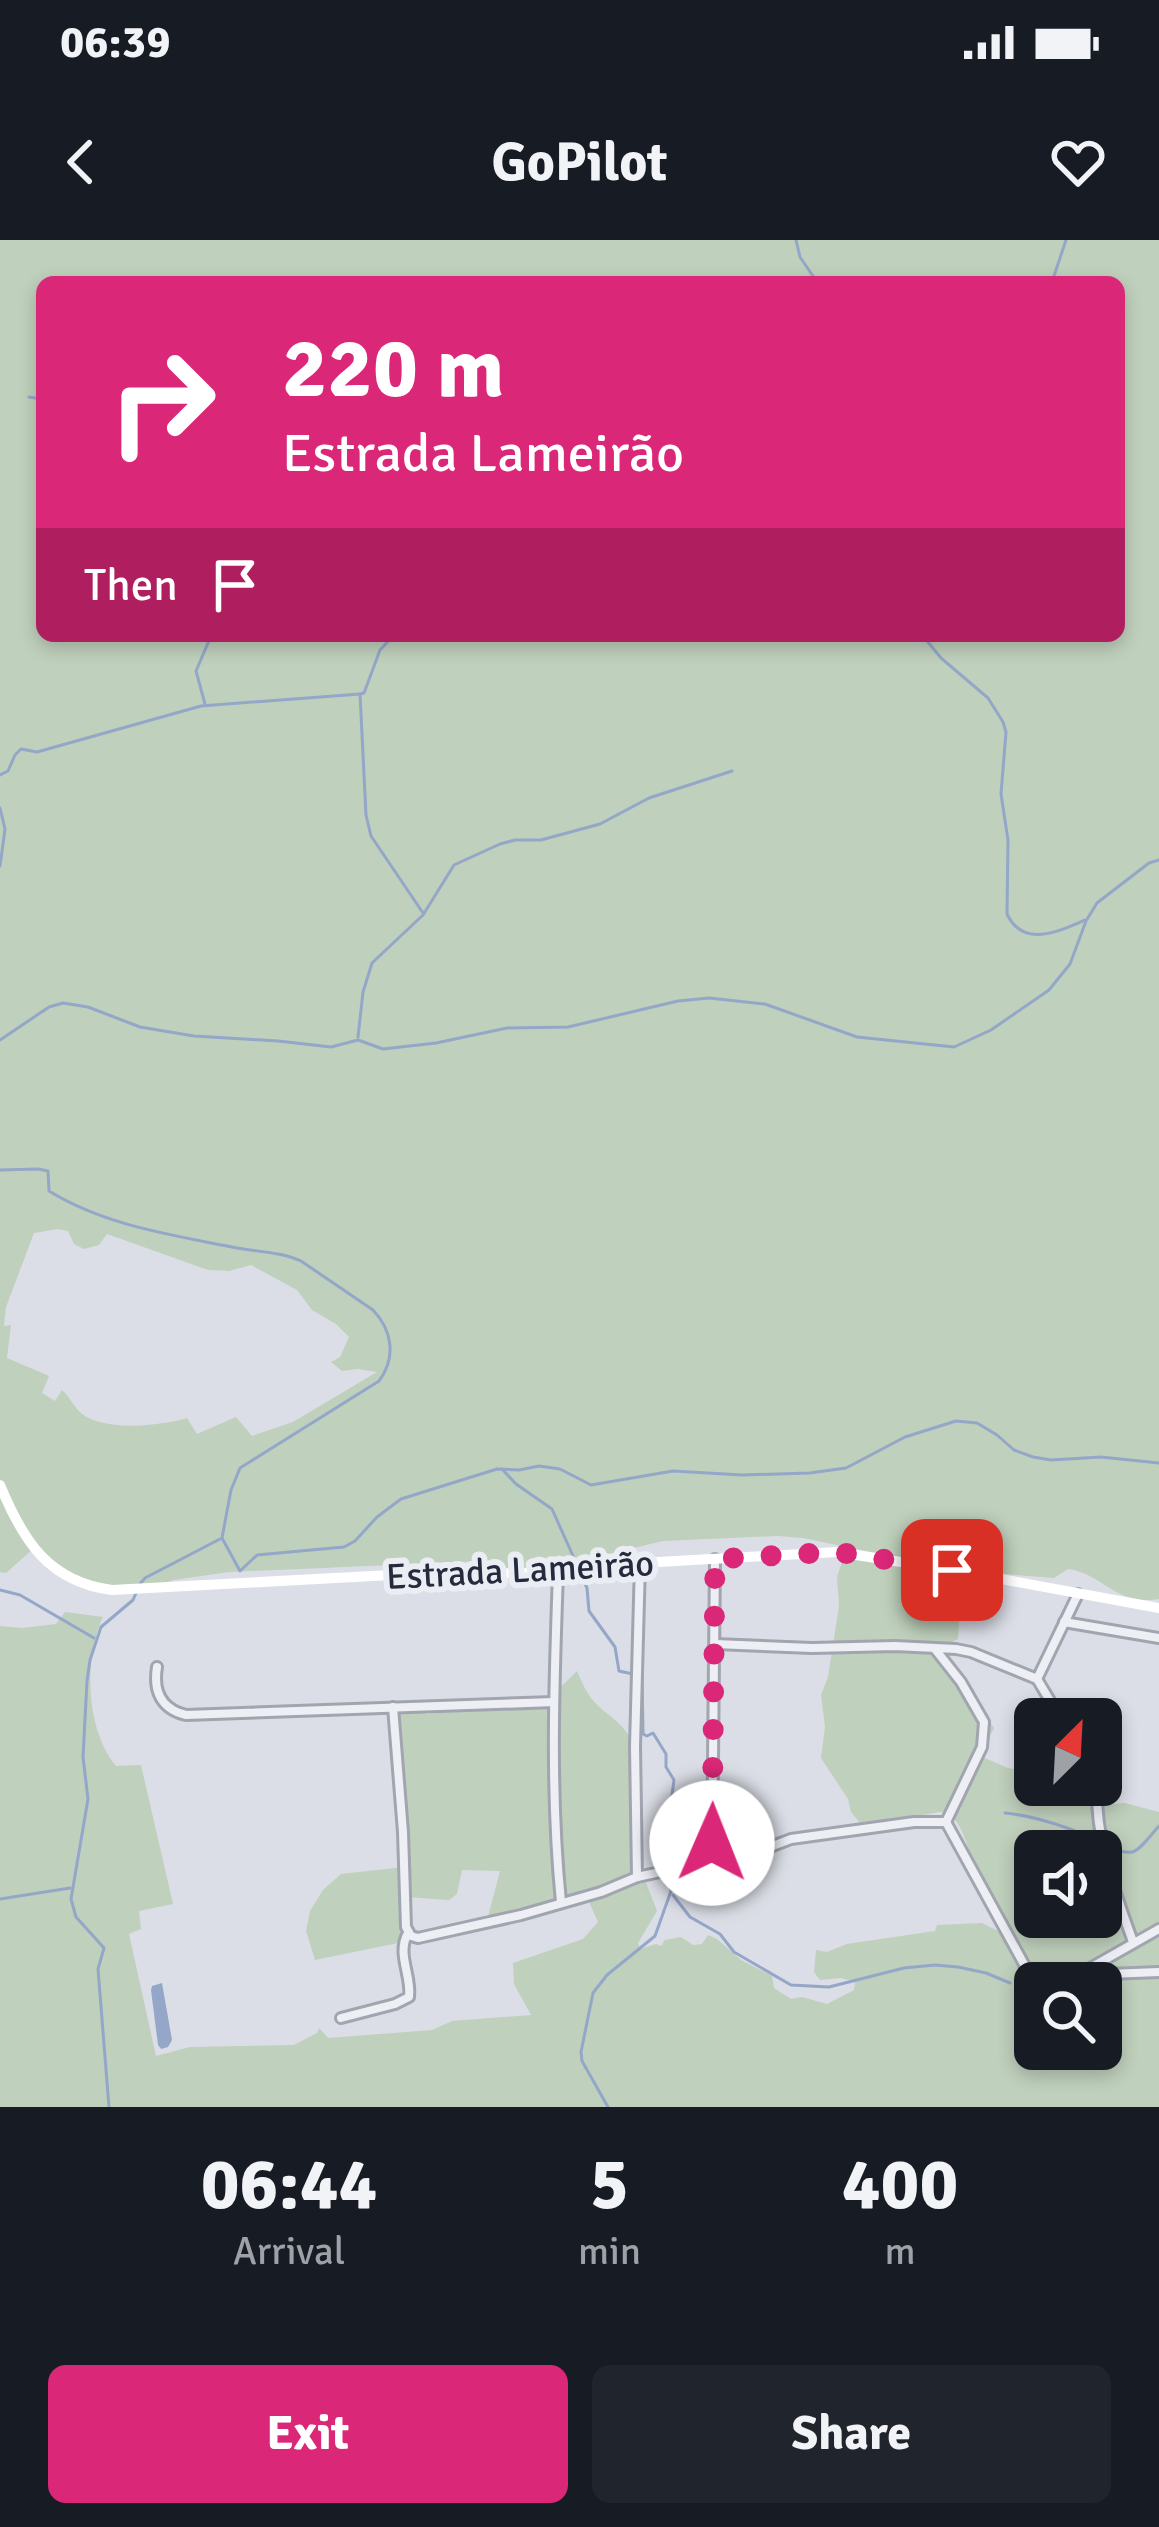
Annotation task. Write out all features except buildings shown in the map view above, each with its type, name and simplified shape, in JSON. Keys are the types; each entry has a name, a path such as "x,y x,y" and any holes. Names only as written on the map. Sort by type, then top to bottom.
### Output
{"street":[{"name":"Estrada Lameirão","path":"0,1485 35,1552 67,1578 88,1587 144,1590 388,1575 558,1573 640,1563 837,1552 1159,1608"},
{"path":"712,1861 715,1559"},
{"path":"638,1877 635,1747 640,1563"},
{"path":"558,1573 554,1837 561,1902"},
{"path":"1037,1678 1079,1592"},
{"path":"1064,1622 1159,1638"},
{"path":"715,1645 895,1646 971,1652 1037,1678 1048,1698"},
{"path":"934,1648 984,1722 982,1747 946,1822"},
{"path":"157,1666 155,1682 161,1702 181,1715 554,1702"},
{"path":"341,2018 409,1997 402,1949 408,1933 393,1708"},
{"path":"1097,1806 1100,1838 1133,1942"},
{"path":"408,1933 418,1937 521,1915 638,1877 762,1850 791,1839 946,1822"},
{"path":"946,1822 1023,1962"},
{"path":"1099,1962 1159,1929"},
{"path":"1122,1972 1159,1972"}],"green space":[{"path":"0,240 1159,240 1159,1599 1131,1598 1068,1569 1054,1578 1005,1574 982,1564 935,1556 915,1561 778,1536 663,1541 575,1562 506,1570 482,1561 229,1572 145,1589 82,1579 33,1549 6,1573 0,1572","holes":["68,1231 74,1244 84,1249 99,1245 107,1234 208,1270 251,1265 297,1290 312,1310 349,1337 340,1357 331,1362 342,1371 377,1372 293,1422 252,1436 236,1417 197,1434 187,1418 132,1426 91,1419 62,1390 55,1401 42,1393 49,1376 7,1358 11,1325 4,1326 6,1307 34,1233"]},
{"path":"844,1556 966,1578 967,1606 958,1639 940,1648 994,1728 980,1756 1014,1769 1014,1806 1125,1803 1159,1812 1159,2107 0,2107 0,1626 56,1624 65,1612 103,1617 92,1653 93,1714 116,1766 141,1765 173,1904 139,1911 141,1929 129,1934 156,2056 190,2047 294,2045 319,2028 328,2038 432,2030 452,2021 531,2015 514,1984 513,1963 583,1939 598,1922 589,1902 486,1924 500,1871 462,1870 457,1894 449,1900 406,1897 403,1942 315,1960 306,1931 310,1911 341,1874 405,1867 399,1702 417,1705 426,1714 547,1701 577,1671 591,1698 632,1741 633,1880 645,1880 657,1911 638,1943 640,1949 681,1937 693,1945 702,1944 708,1935 772,1976 774,1988 791,1999 827,2004 854,1990 855,1982 820,1980 814,1972 816,1950 827,1952 847,1944 935,1931 937,1925 982,1923 998,1931 952,1816 939,1812 866,1830 821,1758 825,1727 821,1695 839,1606 837,1577"}],"water":[{"path":"162,1983 172,2040 161,2049 151,1990"}],"waterway":[{"path":"796,240 800,257 813,276"},
{"path":"1054,276 1066,240"},
{"path":"29,397 36,398"},
{"path":"205,704 196,671 208,642"},
{"path":"387,642 360,694 366,815 371,836 423,913"},
{"path":"928,642 988,698 1006,732 1001,794 1008,840 1007,914 1014,925 1032,934 1085,920"},
{"path":"0,775 8,771 21,749 37,752 201,706 360,694"},
{"path":"358,1037 372,963 423,915 454,865 500,844 541,840 600,824 649,798 732,771"},
{"path":"0,808 5,829 0,866"},
{"path":"0,1040 49,1007 63,1003 88,1007 140,1027 194,1036 331,1047 358,1040 383,1049 507,1028 568,1027 709,998 765,1004 857,1037 954,1047 991,1030 1049,990 1070,964 1097,903 1159,860"},
{"path":"0,1170 48,1171 49,1191 117,1221 301,1261 380,1318 390,1354 379,1381 240,1468 222,1538 240,1571 257,1555 344,1547 401,1499 497,1469 560,1469 591,1485 673,1471 810,1473 846,1468 905,1437 956,1421 977,1423 1014,1450 1033,1457 1159,1463"},
{"path":"502,1469 552,1509 578,1567"},
{"path":"140,1584 220,1539"},
{"path":"581,1575 589,1611 615,1647 619,1671 642,1676 643,1734 653,1733 674,1780 661,1823 671,1891 655,1936 607,1975 593,1993 581,2052 608,2107"},
{"path":"0,1590 20,1595 94,1638"},
{"path":"109,2107 98,1969 104,1948 76,1917 71,1899 88,1799 83,1757 90,1660 101,1627 136,1593"},
{"path":"1005,1813 1054,1823 1126,1852 1139,1848 1159,1826"},
{"path":"0,1899 70,1888"},
{"path":"673,1895 690,1917 720,1934 734,1952 791,1985 829,1987 935,1965 986,1973 1010,1983"}],"route":[{"path":"712,1843 715,1559 837,1552 952,1570"}]}
